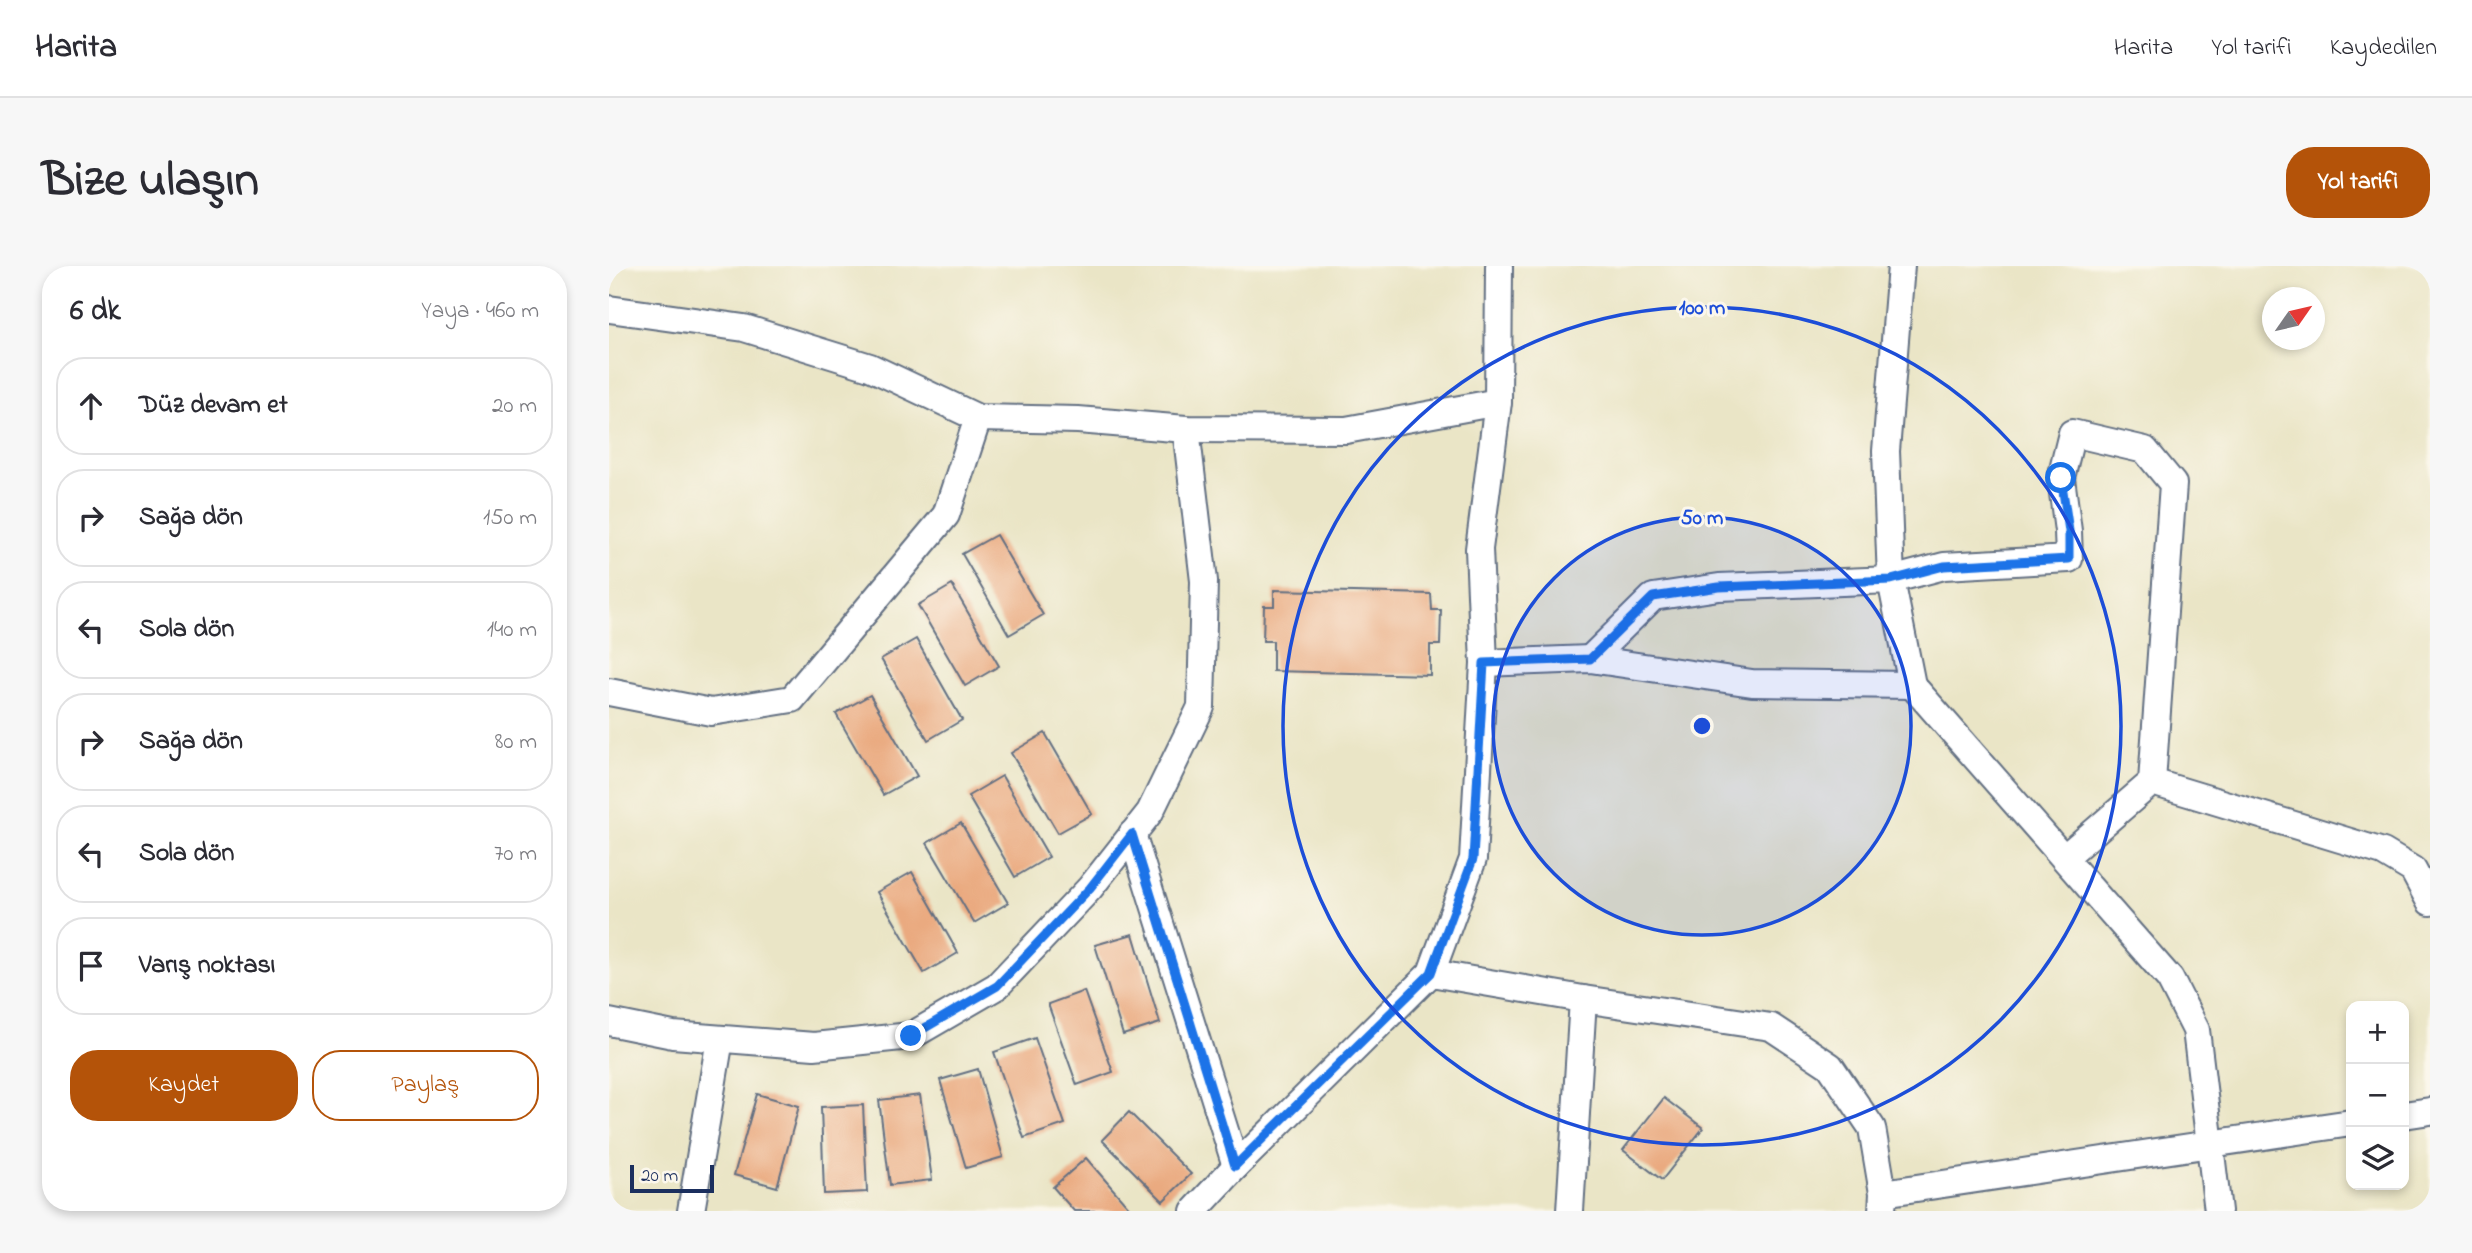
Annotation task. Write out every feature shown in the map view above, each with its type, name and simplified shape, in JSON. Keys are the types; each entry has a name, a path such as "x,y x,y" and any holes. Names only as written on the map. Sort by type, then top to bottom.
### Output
{"street":[{"path":"1194,1211 1235,1166 1431,973 1473,859 1484,663 1479,549 1497,402 1499,266"},
{"path":"1901,266 1885,451 1891,580 1912,685 2170,979 2196,1030 2218,1211"},
{"path":"609,309 744,328 870,366 978,418 1078,420 1186,429 1346,430 1497,402"},
{"path":"609,692 711,712 792,699 946,515 978,418"},
{"path":"609,1022 673,1035 814,1046 911,1036 997,986 1090,888 1150,812 1201,707 1204,580 1186,429"},
{"path":"1590,659 1653,597 1719,587 1891,580 1944,566 2069,559 2069,531 2061,478 2072,433 2145,450 2173,484 2151,782 2065,857"},
{"path":"1484,663 1590,659 1752,683 1912,685"},
{"path":"2151,782 2382,852 2413,870 2430,902"},
{"path":"1132,834 1235,1166"},
{"path":"1431,973 1771,1027 1830,1066 1872,1128 1882,1202 2346,1124"},
{"path":"1570,1211 1583,999"},
{"path":"691,1211 720,1039"},
{"path":"2409,1114 2430,1111"}],"building":[{"path":"996,535 1043,615 1009,635 962,554"},
{"path":"952,585 999,666 965,686 918,605"},
{"path":"1274,590 1431,594 1432,610 1441,610 1440,645 1430,645 1430,675 1273,671 1273,641 1263,641 1264,606 1274,606"},
{"path":"916,639 962,720 928,740 881,659"},
{"path":"870,695 917,776 883,795 836,714"},
{"path":"1045,733 1092,814 1058,833 1011,753"},
{"path":"1002,776 1049,857 1015,877 968,796"},
{"path":"961,823 1008,903 974,923 927,843"},
{"path":"912,872 958,953 924,973 877,892"},
{"path":"1133,934 1160,1023 1123,1035 1095,945"},
{"path":"1084,991 1113,1072 1077,1085 1048,1004"},
{"path":"1035,1038 1065,1124 1024,1138 994,1052"},
{"path":"978,1069 1003,1157 966,1168 940,1080"},
{"path":"757,1094 799,1106 777,1187 734,1175"},
{"path":"920,1095 932,1180 890,1185 879,1100"},
{"path":"1664,1098 1703,1128 1662,1180 1623,1150"},
{"path":"863,1105 867,1192 824,1194 821,1107"},
{"path":"1129,1112 1191,1174 1163,1201 1102,1140"},
{"path":"1086,1158 1132,1211 1074,1211 1053,1187"}],"route":[{"path":"911,1036 997,986 1090,888 1132,834 1235,1166 1431,973 1473,859 1484,663 1590,659 1653,597 1719,587 1891,580 1944,566 2069,559 2069,531 2061,478"}]}
